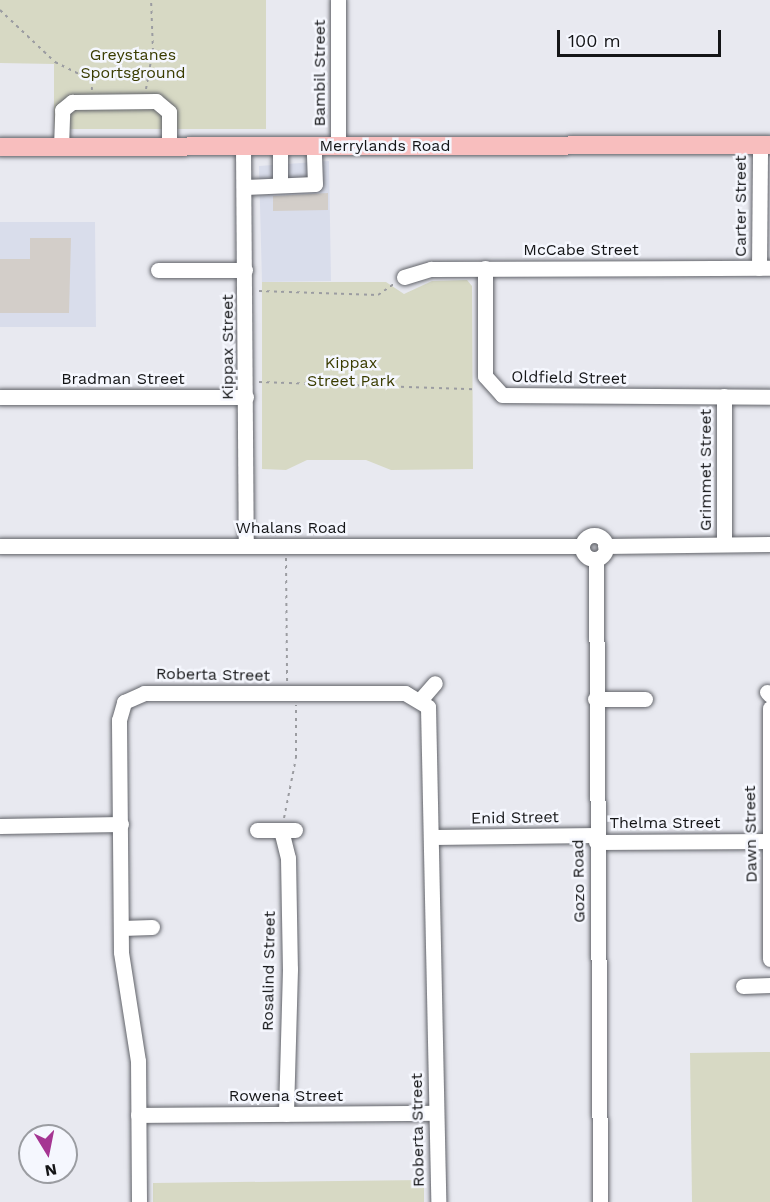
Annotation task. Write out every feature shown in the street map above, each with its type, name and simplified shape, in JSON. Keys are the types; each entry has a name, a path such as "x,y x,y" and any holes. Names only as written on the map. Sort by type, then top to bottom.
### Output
{"main road":[{"name":"Merrylands Road","path":"0,147 765,145"}],"street":[{"name":"Bambil Street","path":"338,0 338,146"},
{"path":"62,147 62,110 72,102 146,101 162,103 169,112 169,147"},
{"name":"Carter Street","path":"765,145 765,268"},
{"name":"Kippax Street","path":"243,147 246,546"},
{"path":"280,147 280,185"},
{"path":"244,187 315,184 314,147"},
{"name":"Oldfield Street","path":"485,268 484,369 496,392 770,397"},
{"name":"McCabe Street","path":"404,277 431,269 765,268"},
{"path":"158,270 245,270"},
{"name":"Grimmet Street","path":"724,396 724,544"},
{"name":"Bradman Street","path":"0,397 246,397"},
{"name":"Whalans Road","path":"0,546 582,546 594,536 605,546"},
{"path":"582,546 585,555 596,559 605,546 770,544"},
{"name":"Gozo Road","path":"596,559 595,699 600,1202"},
{"path":"421,699 435,683"},
{"name":"Roberta Street","path":"140,1202 138,1060 122,928 119,720 132,696 405,693 421,699 431,718 438,1202"},
{"name":"Dawn Street","path":"769,698 770,959"},
{"path":"595,699 645,699"},
{"path":"0,826 121,824"},
{"name":"Rosalind Street","path":"257,830 288,830 290,969 286,1114"},
{"name":"Enid Street","path":"434,837 596,838"},
{"name":"Thelma Street","path":"596,838 770,841"},
{"path":"122,928 152,927"},
{"path":"742,986 770,985"},
{"name":"Rowena Street","path":"138,1115 435,1113"}],"path":[{"path":"146,101 153,51 151,0"},
{"path":"0,10 55,62 91,80 92,102"},
{"path":"259,291 378,295 404,277"},
{"path":"259,382 474,389"}],"shaded area":[{"path":"329,161 331,281 262,282 259,166"},
{"path":"0,222 95,222 96,327 0,327"}],"green space":[{"name":"Greystanes Sportsground","path":"0,0 266,0 266,129 54,129 54,64 0,63"},
{"name":"Kippax Street Park","path":"467,280 472,286 473,469 391,470 366,460 307,460 286,470 262,469 262,282 386,282 404,294 432,281"},
{"path":"770,1052 770,1202 692,1202 690,1053"},
{"path":"424,1180 424,1202 153,1202 153,1183"}],"building":[{"path":"328,193 328,210 273,211 273,196"},
{"path":"30,238 71,238 69,313 0,313 0,259 30,259"}]}
